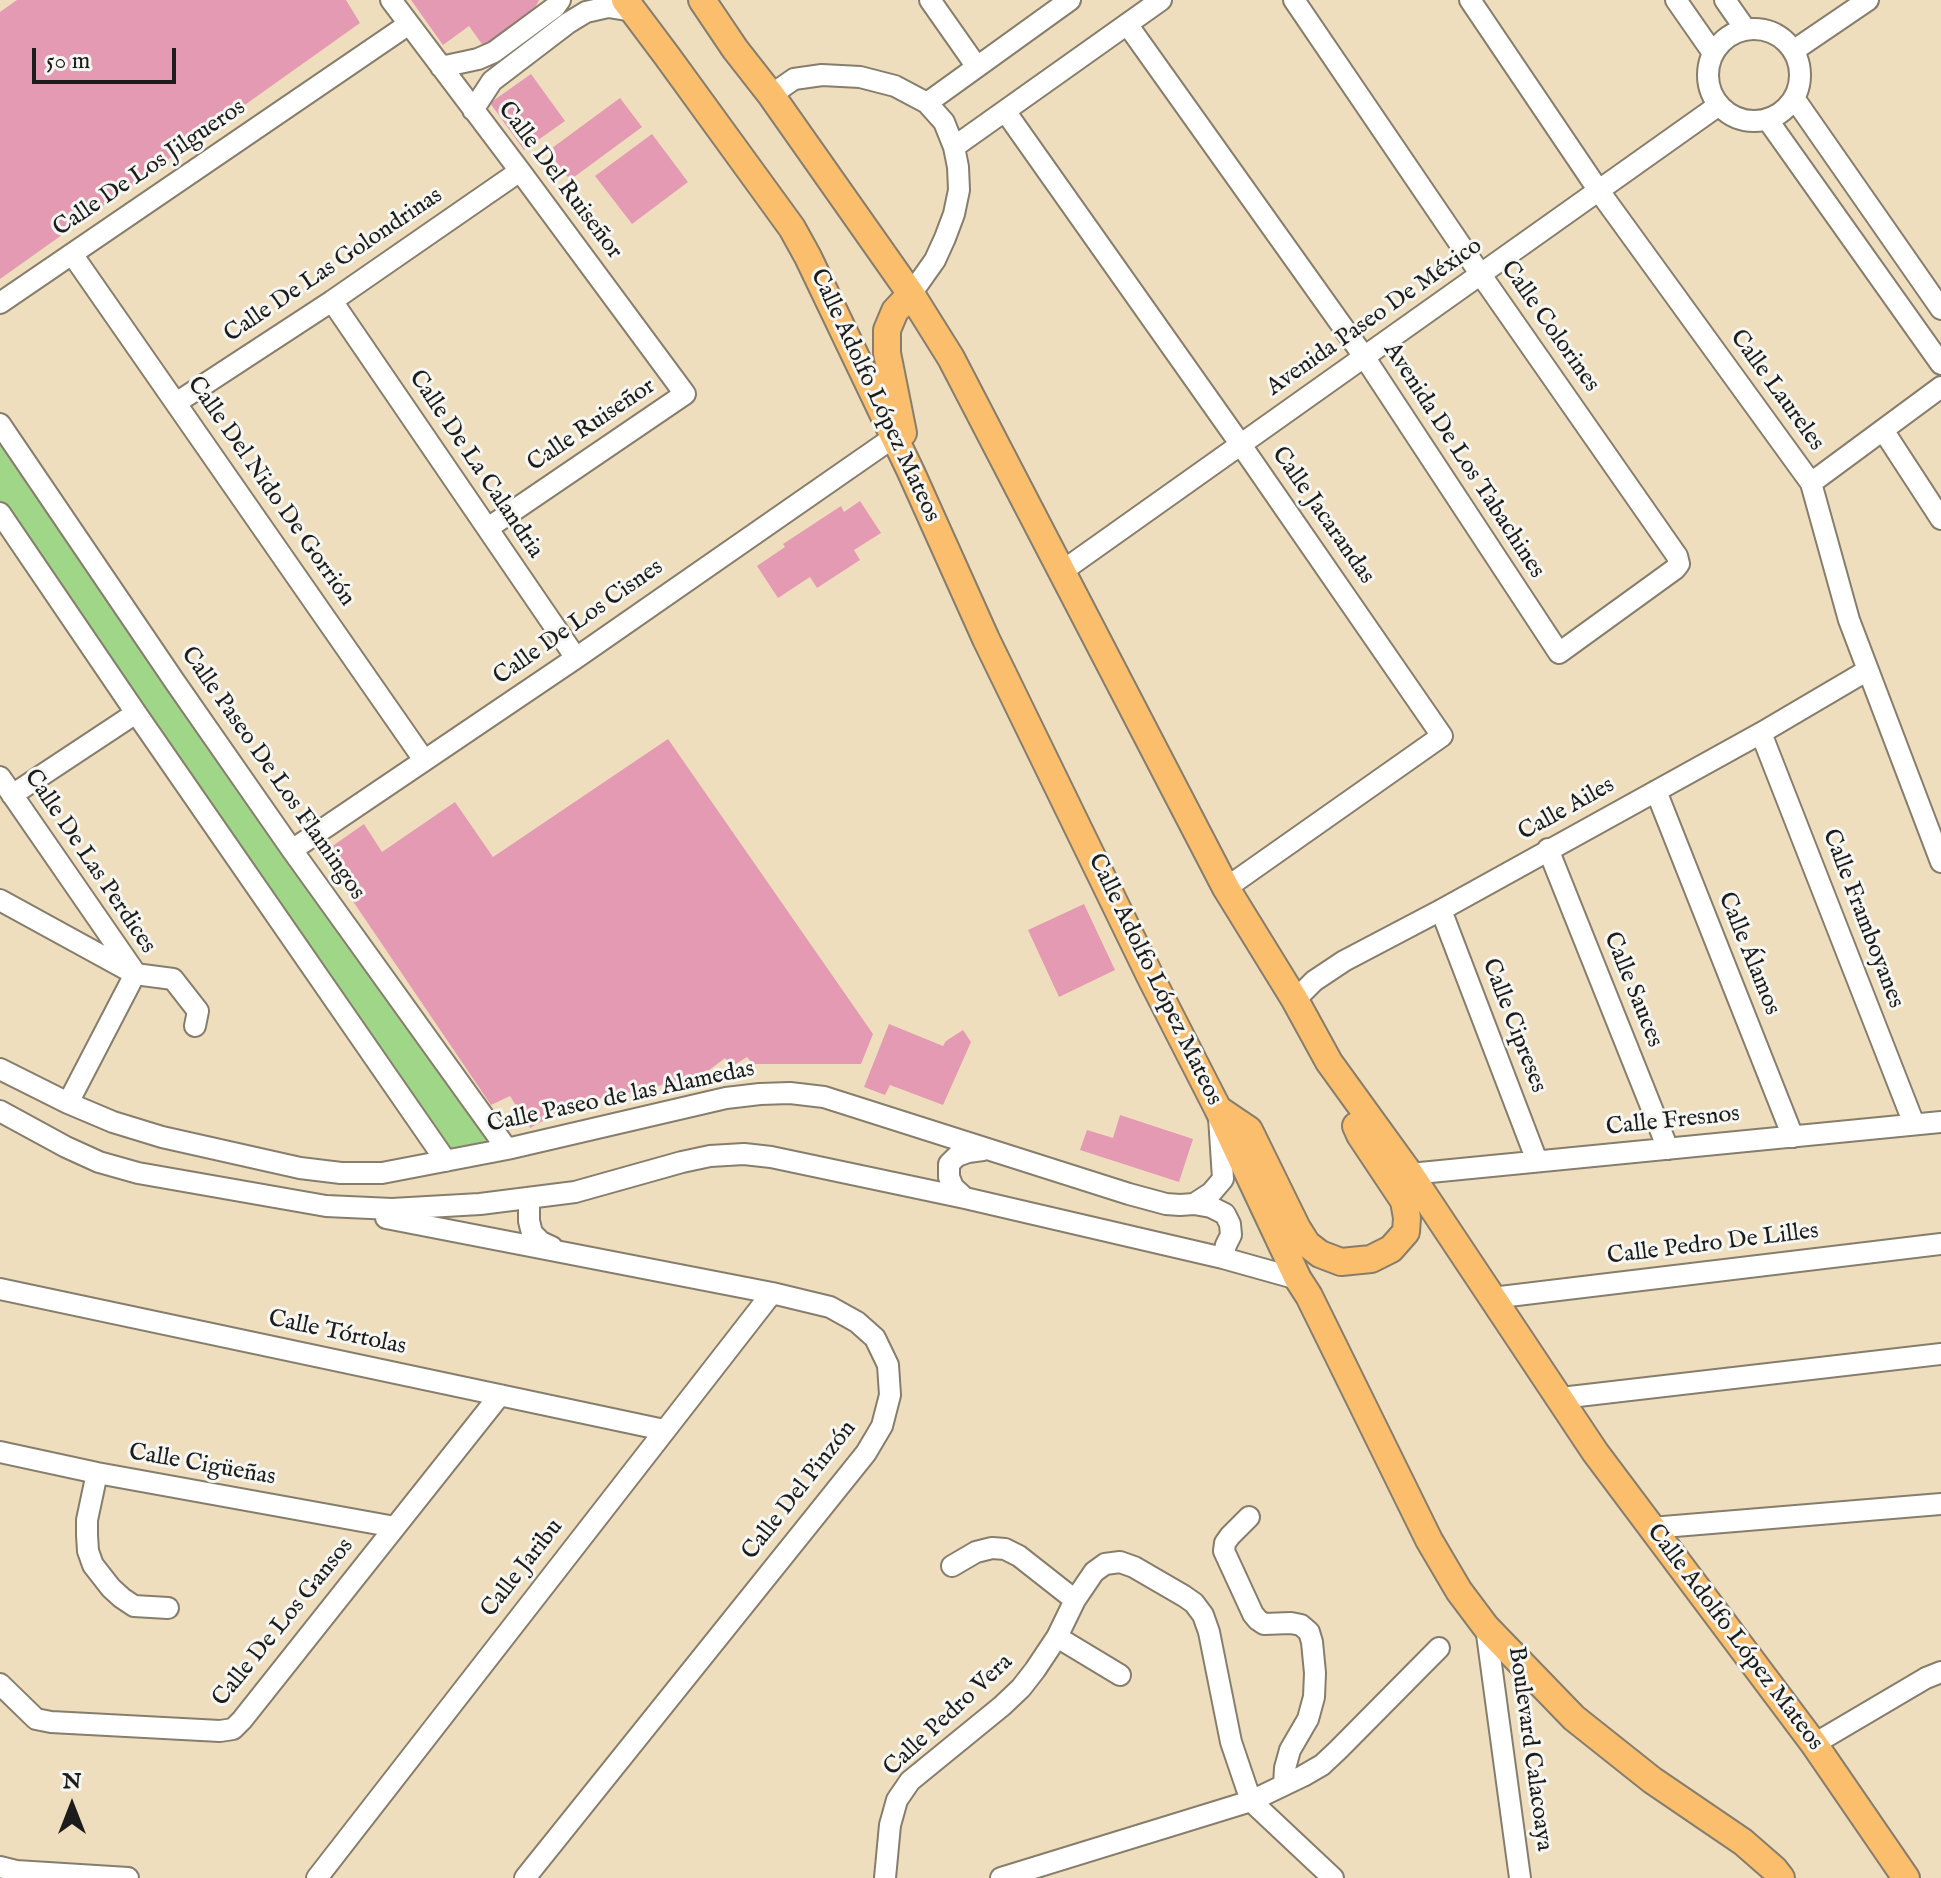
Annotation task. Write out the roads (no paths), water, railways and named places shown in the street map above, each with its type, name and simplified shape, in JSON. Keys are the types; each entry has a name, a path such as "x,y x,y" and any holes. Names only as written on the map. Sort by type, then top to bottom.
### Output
{"main road":[{"path":"689,0 735,49"},
{"name":"Calle Adolfo López Mateos","path":"702,0 911,294 951,358 1226,888 1329,1062 1410,1174 1595,1452 1814,1744 1906,1878"},
{"name":"Calle Adolfo López Mateos","path":"629,6 792,228 808,257 911,472 986,639 1151,978 1429,1540 1459,1591 1486,1627 1574,1718 1652,1780 1743,1842 1781,1878"},
{"path":"911,294 895,311 887,330 887,353 911,472"},
{"path":"1218,1109 1249,1130 1307,1244 1320,1254 1341,1262 1371,1259 1391,1249 1406,1232 1404,1201 1360,1135 1329,1062"}],"street":[{"name":"Calle Del Ruiseñor","path":"391,0 685,394"},
{"path":"441,67 494,52 555,7 560,0"},
{"path":"930,0 977,67"},
{"path":"927,103 1070,0"},
{"path":"954,147 1161,0"},
{"name":"Calle Colorines","path":"1294,0 1677,556 1679,564 1675,569 1559,653"},
{"name":"Calle Laureles","path":"1470,0 1599,191 1811,483 1849,620 1941,862"},
{"path":"1676,0 1713,53"},
{"path":"1725,0 1746,30"},
{"path":"1793,51 1868,0"},
{"path":"473,110 492,81 568,23 581,6 629,6"},
{"name":"Calle De Los Jilgueros","path":"0,303 409,24"},
{"name":"Avenida De Los Tabachines","path":"1127,24 1365,358 1559,653"},
{"path":"1746,30 1764,30 1780,38 1793,51 1799,66 1799,82 1794,98 1782,111 1767,119 1749,121 1733,116 1719,105 1710,89 1708,71 1713,53 1721,42 1746,30"},
{"path":"771,95 794,79 822,75 860,77 895,86 927,103 944,122 954,147 959,190 954,214 935,260 911,294"},
{"path":"1794,98 1941,309"},
{"name":"Avenida Paseo De México","path":"1061,572 1719,105"},
{"name":"Calle Jacarandas","path":"1005,111 1442,736 1226,888"},
{"path":"1767,119 1941,364"},
{"name":"Calle De Las Golondrinas","path":"176,403 332,301 520,171"},
{"name":"Calle Del Nido De Gorrión","path":"72,254 424,760"},
{"name":"Calle De La Calandria","path":"332,301 576,658"},
{"path":"1811,483 1941,387"},
{"name":"Calle Ruiseñor","path":"488,528 685,394"},
{"name":"Calle Paseo De Los Flamingos","path":"0,424 292,850 507,1149"},
{"path":"1883,430 1941,519"},
{"name":"Calle De Los Cisnes","path":"292,850 894,437"},
{"path":"0,513 446,1161"},
{"name":"Calle Ailes","path":"1295,1000 1314,981 1344,961 1761,733 1868,670"},
{"path":"12,795 136,713"},
{"name":"Calle Framboyanes","path":"1761,733 1914,1124"},
{"name":"Calle De Las Perdices","path":"0,777 135,974 68,1103"},
{"name":"Calle Álamos","path":"1656,791 1793,1137"},
{"name":"Calle Sauces","path":"1548,849 1668,1149"},
{"path":"0,900 135,974 173,979 198,1011 195,1026"},
{"name":"Calle Cipreses","path":"1441,910 1537,1161"},
{"name":"Calle Paseo de las Alamedas","path":"0,1069 113,1122 162,1137 300,1168 341,1173 382,1173 507,1149 726,1098 790,1093 824,1097 1166,1204 1194,1204"},
{"path":"1194,1204 1211,1193 1223,1179 1218,1109"},
{"path":"0,1111 99,1162 138,1173 326,1206 429,1208 529,1198 575,1192 696,1159 744,1154 771,1157 965,1198 1223,1258 1298,1279"},
{"name":"Calle Fresnos","path":"1410,1174 1941,1122"},
{"path":"965,1198 953,1187 949,1164 957,1156 987,1150"},
{"path":"529,1198 532,1233 541,1242 560,1250"},
{"path":"1194,1204 1225,1214 1231,1235 1223,1258"},
{"name":"Calle Del Pinzón","path":"326,1206 560,1250 830,1307 857,1322 875,1338 888,1365 890,1395 882,1426 866,1453 525,1878"},
{"name":"Calle Pedro De Lilles","path":"1492,1298 1941,1244"},
{"name":"Calle Tórtolas","path":"0,1289 664,1430"},
{"name":"Calle Jaribu","path":"317,1878 772,1293"},
{"path":"1561,1398 1941,1354"},
{"name":"Calle De Los Gansos","path":"0,1684 36,1719 51,1722 220,1731 233,1729 500,1395"},
{"name":"Calle Cigüeñas","path":"0,1452 97,1473 395,1527"},
{"path":"97,1473 87,1520 88,1551 93,1565 111,1588 134,1606 168,1608"},
{"path":"1651,1528 1941,1504"},
{"path":"1249,1517 1230,1536 1224,1551 1253,1614 1264,1624 1301,1625 1309,1632 1312,1642 1314,1697 1308,1719 1290,1750 1284,1785"},
{"path":"952,1566 976,1552 1005,1549 1019,1556 1075,1600"},
{"name":"Calle Pedro Vera","path":"885,1878 890,1825 897,1800 910,1781 1021,1688 1057,1637 1075,1600 1094,1572 1105,1564 1120,1562 1134,1567 1194,1603 1203,1615 1231,1742 1251,1801"},
{"name":"Boulevard Calacoaya","path":"1486,1627 1520,1878"},
{"path":"1057,1637 1120,1675"},
{"path":"1001,1878 1251,1801 1284,1785 1322,1765 1439,1648"},
{"path":"1814,1744 1941,1672"},
{"path":"1251,1801 1333,1878"},
{"path":"0,1867 16,1871 128,1878"}]}
